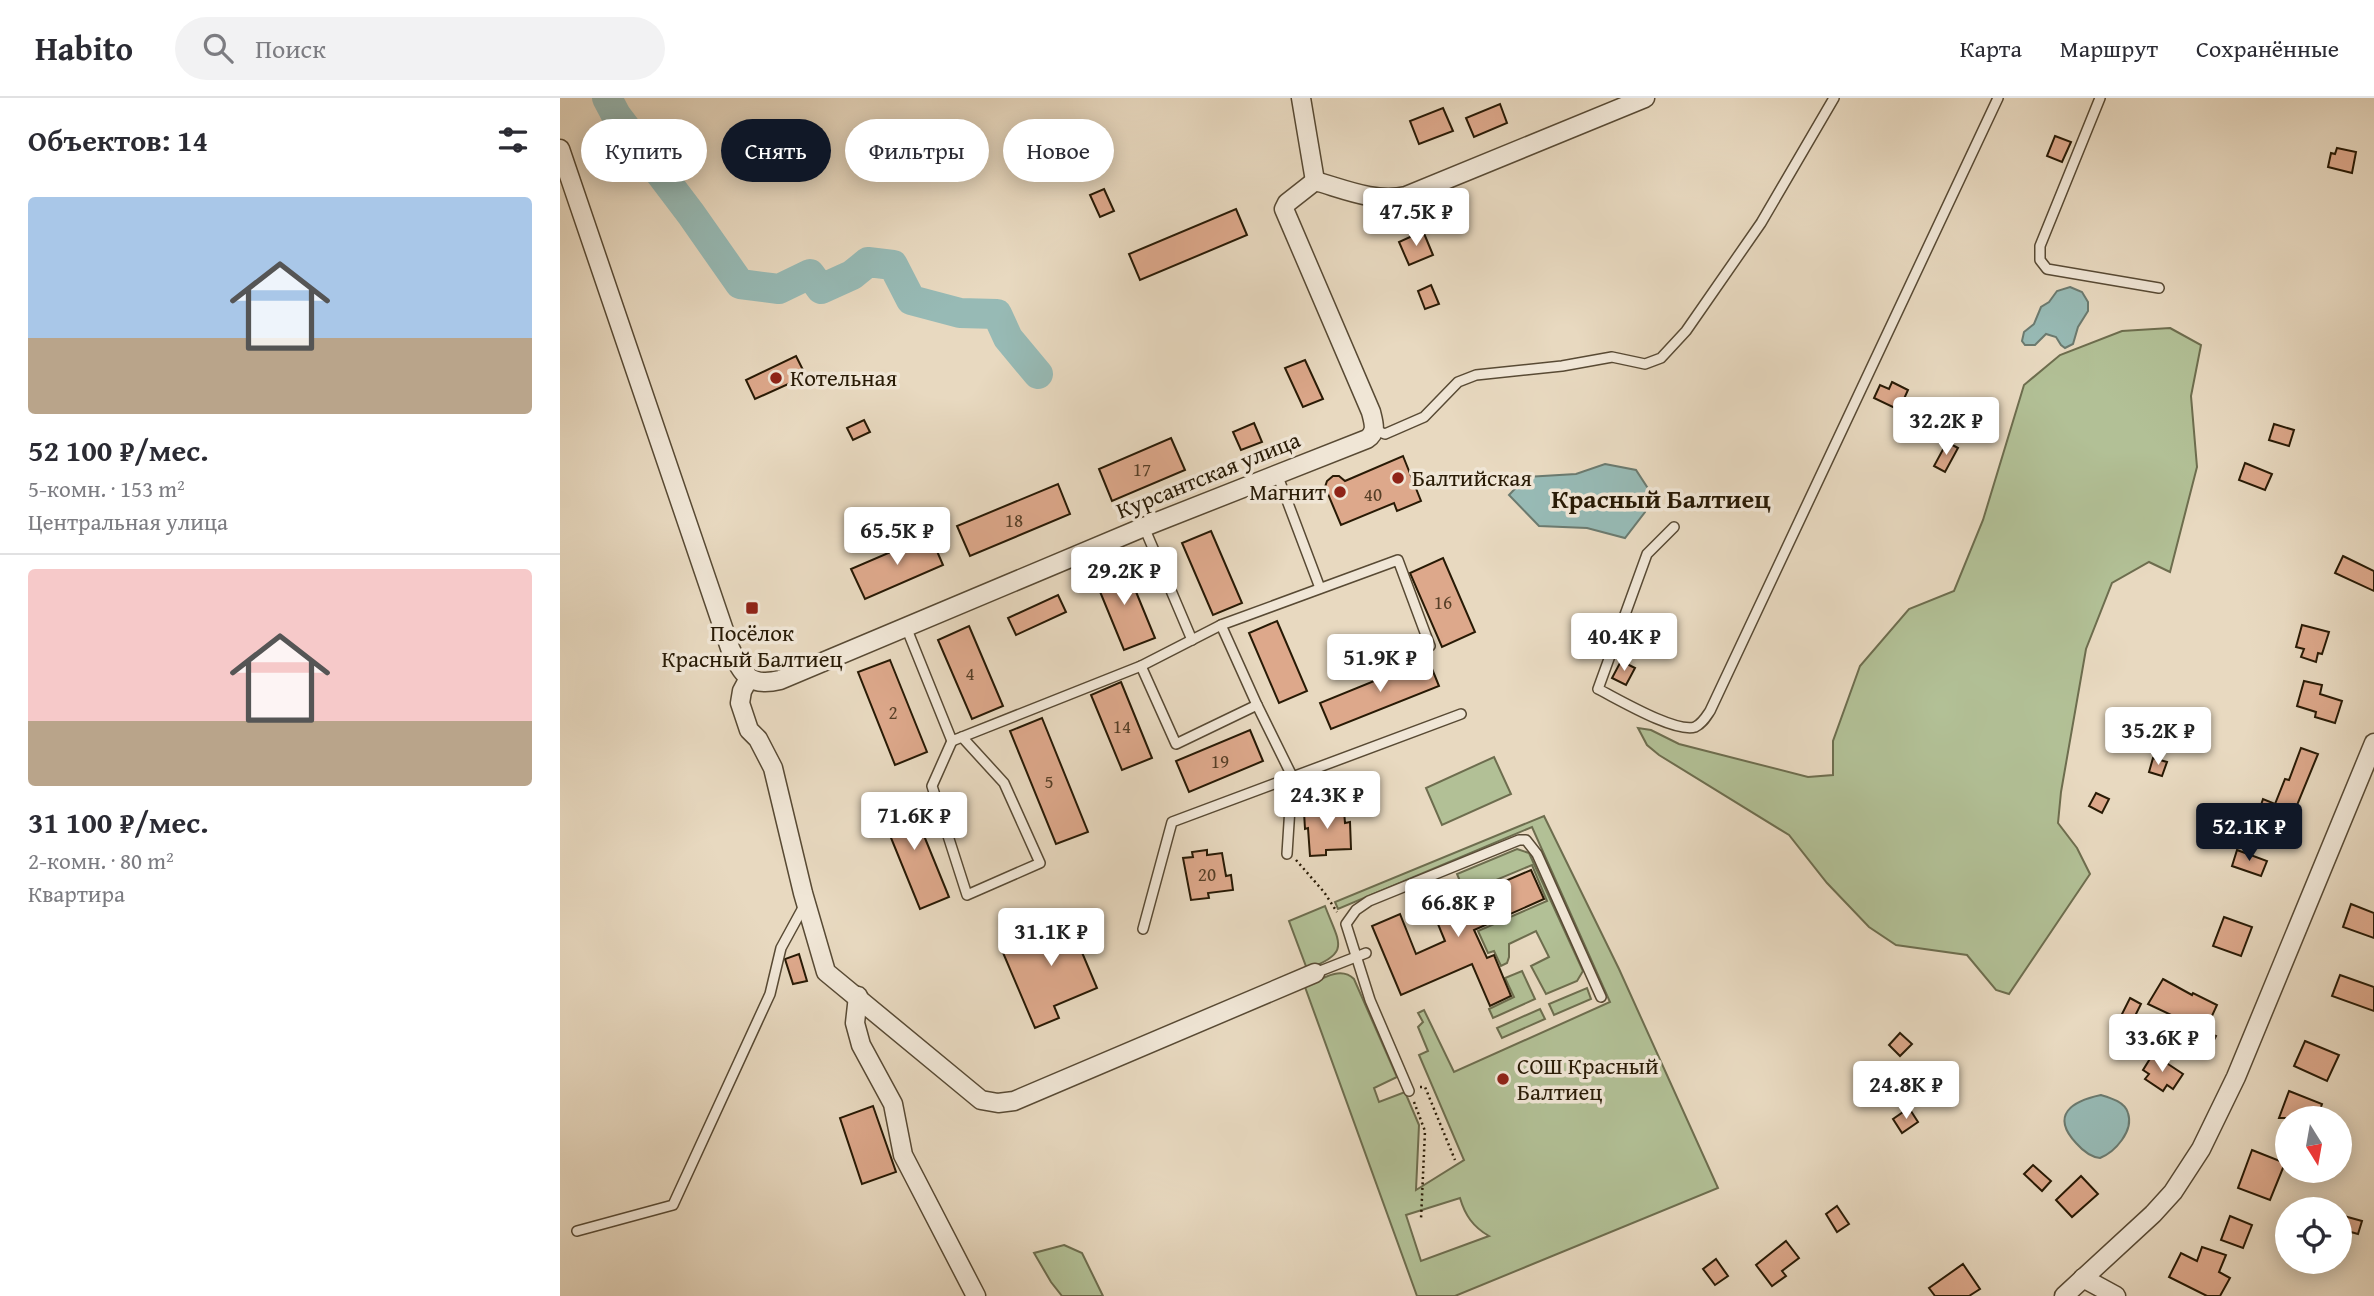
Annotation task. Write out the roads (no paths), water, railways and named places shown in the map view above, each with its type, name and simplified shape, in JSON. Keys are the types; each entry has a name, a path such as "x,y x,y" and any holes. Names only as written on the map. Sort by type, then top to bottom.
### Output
{"street":[{"path":"1301,98 1315,181"},
{"path":"1315,181 1391,200 1644,98"},
{"path":"560,149 730,648 741,672 753,680 742,691 740,703 749,730 758,739 773,768 826,972 858,996 966,1089 981,1100 998,1103 1014,1101 1315,973"},
{"path":"1315,181 1287,203 1284,209 1371,412 1375,430"},
{"name":"Курсантская улица","path":"753,680 768,683 780,680 1144,527 1367,439 1375,430"},
{"path":"2064,1296 2153,1214 2173,1192 2201,1149 2236,1077 2374,743"},
{"path":"858,996 856,1023 862,1045 893,1104 903,1155 976,1296"},
{"path":"2083,1278 2116,1296"}],"lane":[{"path":"1375,430 1385,434 1424,416 1458,382 1476,375 1562,366 1612,357 1645,364 1661,358 1686,331 1761,223 1834,98"},
{"path":"1674,527 1647,554 1598,689 1675,726 1693,728 1703,722 1716,698 1998,98"},
{"path":"2100,98 2040,246 2040,260 2047,268 2159,288"},
{"path":"1277,474 1320,588"},
{"path":"1144,527 1192,640"},
{"path":"962,737 1004,783 1040,863 967,895 932,786 952,741 962,737 1142,666 1221,625 1398,560 1430,646"},
{"path":"1221,625 1292,776 1286,854"},
{"path":"906,627 952,741"},
{"path":"1142,666 1175,744 1257,705"},
{"path":"1143,929 1172,822 1461,714"},
{"path":"1409,1090 1370,1000 1361,954 1346,923 1356,910 1369,901 1519,840 1525,840 1537,854 1601,997"},
{"path":"577,1231 673,1205 770,995 781,948 806,902"},
{"path":"1315,973 1361,954"}],"water":[{"path":"2070,287 2082,292 2088,302 2088,311 2078,327 2073,344 2065,348 2056,337 2046,334 2035,345 2025,345 2022,341 2024,332 2034,324 2041,307 2049,302 2057,291"},
{"path":"1605,464 1636,470 1649,490 1645,512 1625,538 1587,528 1539,526 1509,495 1526,477 1576,474"},
{"path":"2101,1095 2124,1106 2129,1120 2122,1140 2112,1151 2100,1158 2087,1153 2076,1143 2068,1133 2065,1117 2073,1105"}],"waterway":[{"path":"607,98 616,115 740,284 779,289 810,274 821,289 852,275 868,262 893,265 911,300 960,313 997,314 1008,338 1038,374"}],"place":[{"name":"Котельная","path":"776,378"},
{"name":"Балтийская","path":"1398,478"},
{"name":"Магнит","path":"1340,492"},
{"name":"Посёлок Красный Балтиец","path":"752,608"},
{"name":"СОШ Красный Балтиец","path":"1503,1079"}],"district":[{"name":"Красный Балтиец","path":"1661,499"}]}
